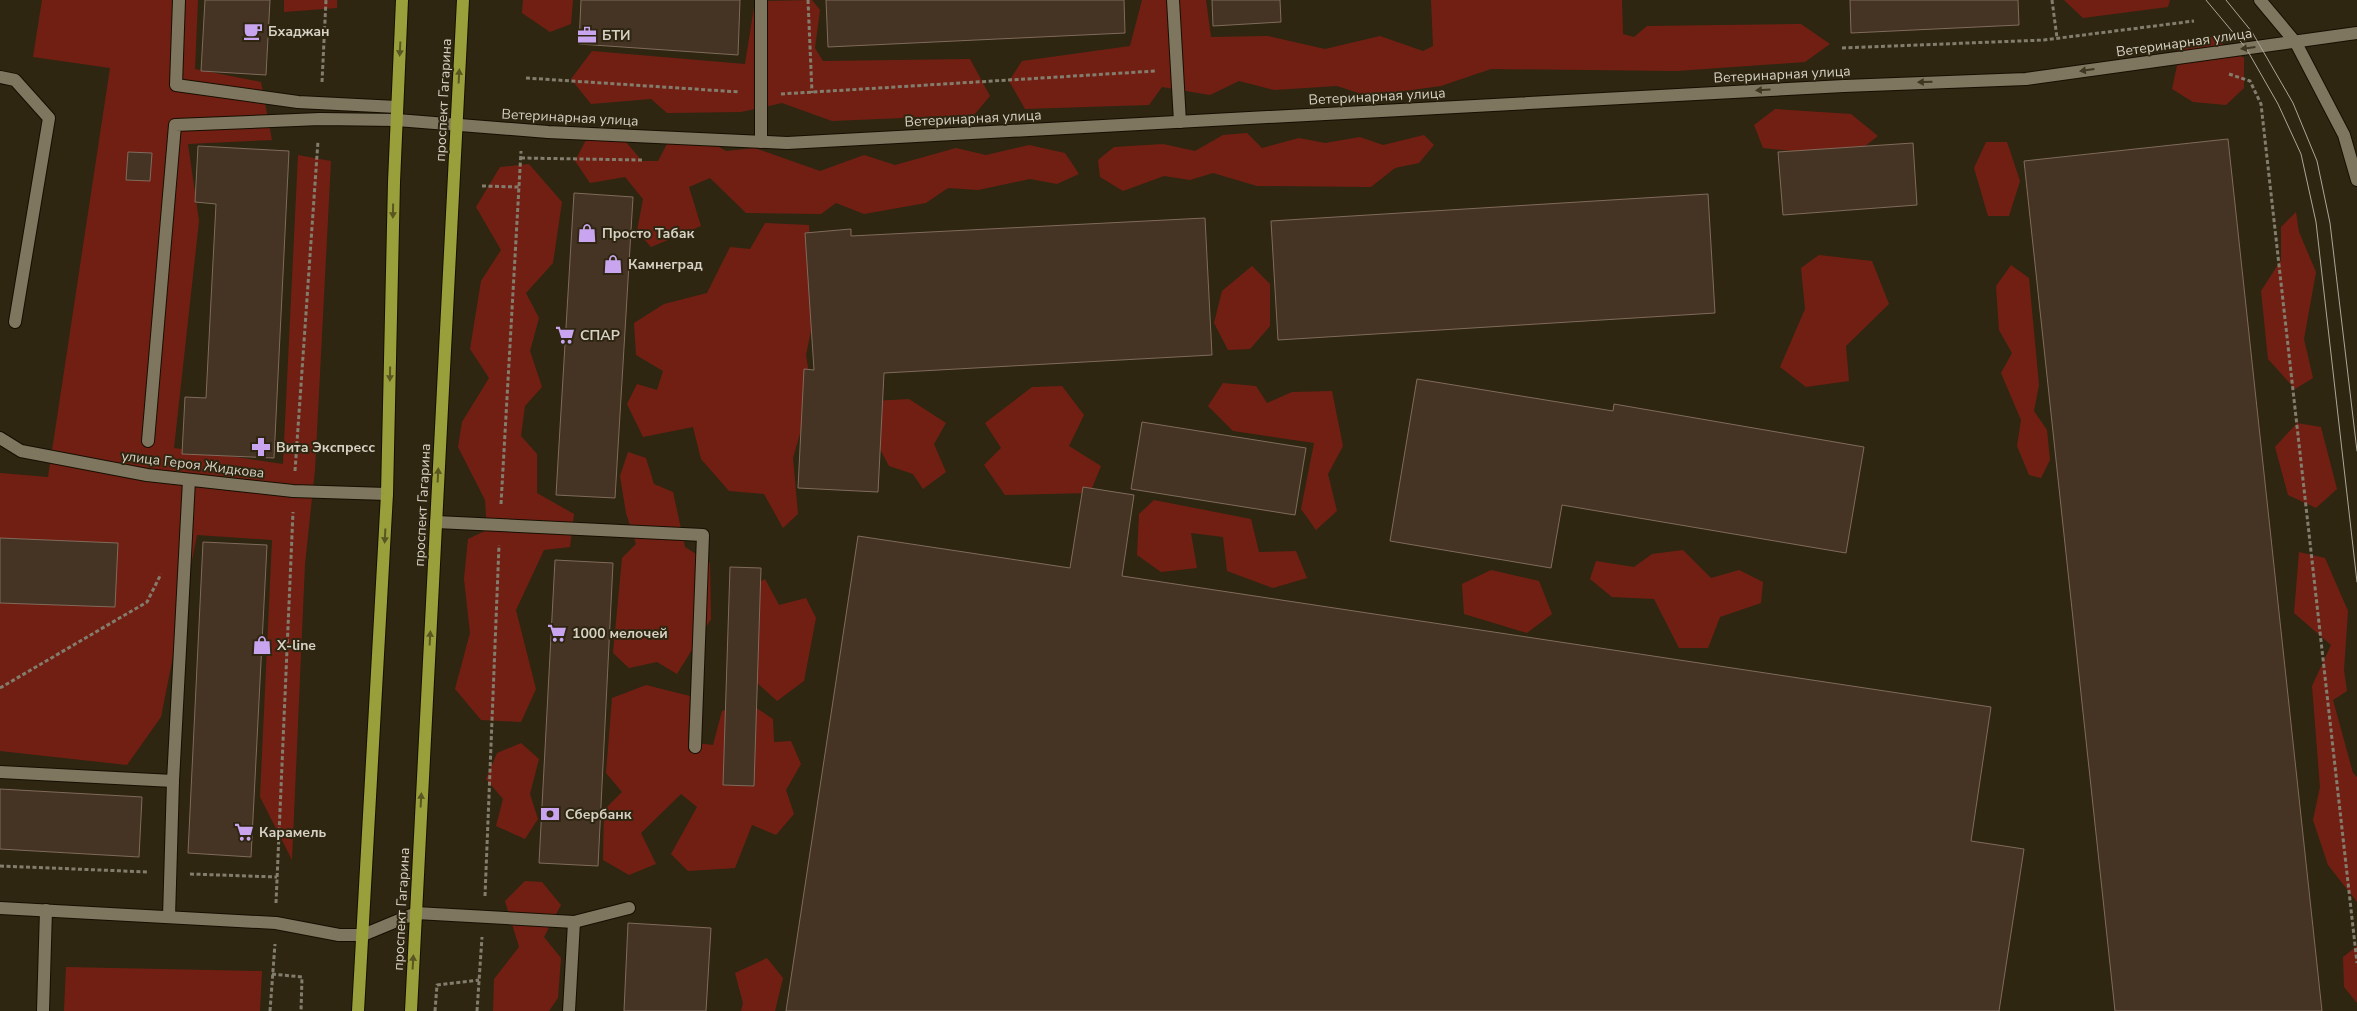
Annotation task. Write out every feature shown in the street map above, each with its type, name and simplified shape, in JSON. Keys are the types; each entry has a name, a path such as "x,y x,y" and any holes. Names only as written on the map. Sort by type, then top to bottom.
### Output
{"main road":[{"path":"358,1011 388,494 397,114 402,0"},
{"name":"проспект Гагарина","path":"411,1011 463,0"}],"street":[{"path":"179,0 176,84 397,114"},
{"path":"761,0 762,142"},
{"path":"1174,0 1180,122"},
{"path":"2260,0 2296,43 2344,135 2357,180"},
{"name":"Ветеринарная улица","path":"397,114 456,124 548,132 787,143 1844,86 2026,79 2296,43 2357,33"},
{"path":"0,77 15,80 49,118 15,322"},
{"path":"148,441 175,125 397,114"},
{"name":"улица Героя Жидкова","path":"0,438 21,451 146,475 294,491 388,494"},
{"path":"169,917 173,781 189,480"},
{"path":"436,522 703,535 695,747"},
{"path":"0,772 173,781"},
{"path":"0,908 276,923 339,935 363,935 416,913 574,922 629,908"},
{"path":"42,1011 46,910"},
{"path":"569,1011 574,922"}],"path":[{"path":"321,103 326,0"},
{"path":"808,0 812,93"},
{"path":"2052,0 2057,38"},
{"path":"1842,48 2057,38 2194,21"},
{"path":"526,78 762,94 812,93 1177,70"},
{"path":"2262,104 2357,963"},
{"path":"482,186 519,187"},
{"path":"0,688 147,602 173,551 185,552"},
{"path":"0,866 277,878"},
{"path":"477,1011 484,917"},
{"path":"270,1011 276,923"},
{"path":"272,974 302,977 301,1011"},
{"path":"435,1011 436,985 480,980"}],"shaded area":[{"path":"42,0 198,0 195,69 261,82 272,140 188,144 199,221 174,448 283,464 298,155 331,161 315,470 305,564 292,860 260,797 272,540 197,535 161,717 127,765 0,751 0,473 48,477 110,68 33,57"},
{"path":"284,0 337,0 337,8 284,12"},
{"path":"523,0 573,0 571,24 550,32 522,13"},
{"path":"812,0 820,10 815,48 823,61 970,59 990,96 974,115 832,121 782,103 741,112 667,113 651,99 591,104 571,79 592,51 745,64 755,1"},
{"path":"1142,0 1206,0 1211,37 1268,36 1325,49 1380,36 1423,51 1433,46 1431,0 1622,0 1623,34 1634,37 1647,26 1801,24 1830,44 1805,62 1676,71 1491,69 1441,86 1368,96 1337,86 1274,90 1239,81 1210,95 1162,87 1149,105 1025,109 1009,81 1022,61 1130,46"},
{"path":"2064,0 2170,0 2168,7 2083,18"},
{"path":"2212,37 2244,58 2244,88 2226,105 2193,102 2172,89 2181,47"},
{"path":"1775,109 1851,114 1878,136 1851,157 1763,148 1754,125"},
{"path":"693,132 726,151 755,148 820,171 864,155 895,165 956,148 986,155 1029,145 1065,153 1079,174 1057,184 1030,179 978,190 948,188 926,203 864,214 836,203 821,214 746,213 710,178 689,187 701,226 651,247 637,231 643,199 625,177 590,183 575,161 586,140 626,142 642,161 658,161 667,144"},
{"path":"1247,133 1262,148 1299,138 1325,143 1360,137 1383,145 1424,135 1434,145 1419,163 1395,168 1371,187 1257,186 1213,173 1190,180 1164,176 1123,191 1100,177 1098,160 1114,147 1163,144 1195,151 1223,135"},
{"path":"1986,142 2007,142 2020,181 2009,216 1988,216 1974,168"},
{"path":"529,164 562,202 553,263 526,293 539,318 530,351 542,387 525,406 521,436 537,454 537,493 574,514 570,547 544,550 516,610 536,689 521,722 481,720 455,689 470,633 464,579 468,539 487,530 485,500 458,447 462,422 489,378 470,349 481,281 501,250 476,207 500,167"},
{"path":"2296,212 2299,232 2316,272 2304,339 2313,378 2295,389 2268,359 2261,291 2281,260 2281,227"},
{"path":"765,223 809,225 814,316 806,355 812,392 793,458 798,514 783,528 764,494 729,491 701,459 693,427 643,437 627,404 637,384 657,390 663,371 636,355 634,323 664,304 707,293 730,247 750,249"},
{"path":"1819,255 1872,261 1889,304 1846,346 1849,381 1806,387 1780,367 1805,309 1801,268"},
{"path":"2011,265 2029,278 2039,385 2034,411 2047,430 2050,460 2041,478 2029,475 2017,446 2021,420 2001,373 2012,353 1999,330 1996,286"},
{"path":"1252,266 1270,284 1270,326 1250,349 1228,350 1214,323 1222,291"},
{"path":"1223,383 1256,386 1267,403 1292,392 1332,391 1343,446 1328,474 1337,511 1316,530 1301,509 1314,443 1233,431 1208,406"},
{"path":"1062,386 1084,415 1069,446 1101,466 1090,493 1005,495 984,465 1001,448 985,423 1032,387"},
{"path":"909,399 946,423 934,444 946,472 923,489 913,474 889,466 865,421 873,401"},
{"path":"2297,423 2321,427 2337,489 2316,508 2288,495 2275,447"},
{"path":"628,452 646,458 654,484 673,492 685,547 710,563 711,619 677,674 657,662 629,668 613,653 622,558 636,544 626,513 620,476"},
{"path":"1154,500 1251,519 1259,552 1296,551 1307,578 1273,588 1227,571 1223,537 1191,533 1197,568 1161,572 1137,555 1139,514"},
{"path":"1683,550 1711,578 1739,570 1763,582 1761,603 1720,617 1708,648 1679,648 1654,599 1612,597 1590,579 1596,561 1634,567 1652,554"},
{"path":"2299,552 2325,558 2348,611 2344,670 2347,691 2333,700 2353,773 2357,777 2357,902 2328,865 2313,820 2320,787 2312,686 2331,645 2294,613"},
{"path":"1491,570 1539,581 1552,614 1527,633 1464,614 1462,584"},
{"path":"765,579 779,605 806,598 816,618 804,681 777,701 744,671 747,589"},
{"path":"646,685 690,696 688,742 713,745 722,711 747,702 773,719 774,742 791,741 801,764 786,790 794,814 776,835 752,825 735,868 688,871 671,854 697,807 681,794 641,833 656,864 629,875 603,860 604,810 622,792 606,773 612,698"},
{"path":"521,743 539,759 530,794 538,819 525,839 496,826 503,799 486,779 497,753"},
{"path":"525,881 542,882 561,905 544,937 561,958 558,998 549,1011 493,1011 494,979 519,947 505,901"},
{"path":"2357,946 2357,1003 2344,987 2343,957"},
{"path":"767,958 783,978 775,1011 741,1011 743,1003 735,973"},
{"path":"66,967 262,971 260,1011 64,1011"}],"building":[{"path":"205,0 270,0 266,75 201,71"},
{"path":"581,0 740,0 738,55 579,44"},
{"path":"826,0 1124,0 1125,33 828,47"},
{"path":"1212,0 1280,0 1281,22 1213,26"},
{"path":"1850,0 2018,0 2019,25 1851,33"},
{"path":"2228,139 2322,1011 2115,1011 2024,161"},
{"path":"1913,143 1917,205 1783,215 1778,152"},
{"path":"198,146 289,151 274,458 182,454 185,397 206,398 216,204 195,202"},
{"path":"128,152 152,153 150,181 126,180"},
{"path":"574,193 633,197 615,498 556,495"},
{"path":"1708,194 1715,313 1278,340 1271,221"},
{"path":"1205,218 1212,355 884,373 878,492 798,488 804,369 814,370 805,233 851,229 851,236"},
{"path":"1417,379 1613,411 1614,404 1864,447 1846,553 1562,505 1551,568 1390,541"},
{"path":"1142,422 1306,448 1295,515 1131,489"},
{"path":"1083,487 1134,495 1122,576 1991,707 1971,841 2024,849 1999,1011 786,1011 858,536 1070,568"},
{"path":"0,538 118,543 115,607 0,603"},
{"path":"203,542 267,545 251,857 188,853"},
{"path":"555,560 613,563 598,866 539,863"},
{"path":"730,567 761,568 754,786 723,785"},
{"path":"0,789 142,797 139,857 0,849"},
{"path":"628,923 711,928 706,1011 624,1011"}],"tram line":[{"path":"2206,0 2246,48 2278,104 2301,154 2316,222 2357,582"},
{"path":"2226,0 2252,32 2293,103 2317,161 2330,223 2357,451"}],"place":[{"name":"Бхаджан","path":"253,31"},
{"name":"БТИ","path":"587,35"},
{"name":"Просто Табак","path":"587,233"},
{"name":"Камнеград","path":"613,264"},
{"name":"СПАР","path":"565,335"},
{"name":"Вита Экспресс","path":"261,447"},
{"name":"1000 мелочей","path":"557,633"},
{"name":"X-line","path":"262,645"},
{"name":"Сбербанк","path":"550,814"},
{"name":"Карамель","path":"244,832"}]}
